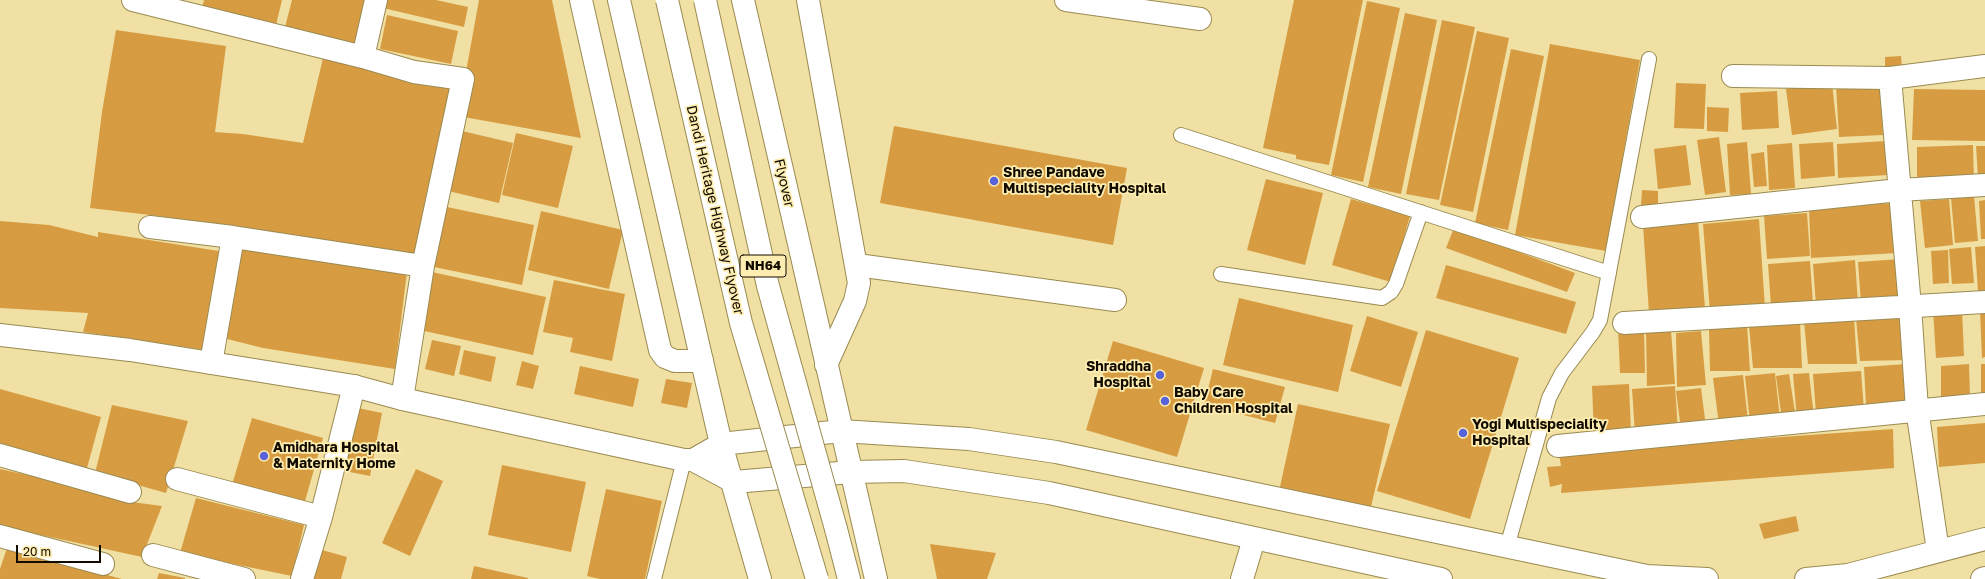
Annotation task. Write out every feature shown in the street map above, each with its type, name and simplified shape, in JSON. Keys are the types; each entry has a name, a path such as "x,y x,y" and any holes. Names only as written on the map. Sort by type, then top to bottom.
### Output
{"main road":[{"path":"133,0 363,57 414,72 463,79 423,266 402,398"},
{"path":"363,57 376,0"},
{"path":"581,0 660,350 665,357 675,361 702,361"},
{"path":"619,0 721,444 734,482 760,579"},
{"name":"Dandi Heritage Highway Flyover","path":"667,0 741,323 817,579"},
{"name":"NH64","path":"705,0 768,286 849,579"},
{"name":"Flyover","path":"743,0 876,579"},
{"path":"808,0 859,283 855,301 826,365"},
{"path":"1066,0 1200,19"},
{"path":"1733,76 1890,78 1985,66"},
{"path":"1890,78 1910,306 1917,409 1938,551"},
{"path":"1642,217 1899,190 1985,185"},
{"path":"150,227 234,237 423,266"},
{"path":"211,363 234,237"},
{"path":"856,266 1116,300"},
{"path":"1624,323 1985,302"},
{"path":"0,335 130,350 354,386 402,398 688,460 734,482 851,472 904,471 1049,493 1441,579"},
{"path":"302,579 321,517 354,386"},
{"path":"1558,446 1917,409 1985,404"},
{"path":"688,460 721,444 841,430 969,439 1056,452 1647,576 1707,579"},
{"path":"0,455 130,492"},
{"path":"176,479 321,517"},
{"path":"0,536 103,564"},
{"path":"1242,579 1254,539"},
{"path":"1806,579 1848,575 1985,539"},
{"path":"153,556 244,579"}],"lane":[{"path":"1507,547 1549,398 1562,373 1593,332 1600,320 1649,59"},
{"path":"1181,134 1608,273"},
{"path":"1221,274 1382,298 1391,292 1396,284 1421,212"},
{"path":"654,579 688,460"}],"building":[{"path":"204,0 282,0 275,29 201,12"},
{"path":"292,0 370,0 357,49 284,31"},
{"path":"385,0 436,0 468,7 464,27 383,8"},
{"path":"479,0 552,0 581,138 458,116"},
{"path":"1294,0 1363,0 1329,165 1296,159 1296,155 1263,148"},
{"path":"1367,1 1400,8 1363,182 1331,175"},
{"path":"1405,13 1437,20 1401,194 1368,187"},
{"path":"387,15 458,31 451,64 380,49"},
{"path":"1442,20 1475,27 1439,200 1406,194"},
{"path":"116,30 226,46 215,132 243,134 303,143 323,58 396,75 451,90 417,259 159,216 90,208 102,112"},
{"path":"1477,31 1509,38 1473,212 1440,205"},
{"path":"1550,44 1640,60 1606,251 1515,235"},
{"path":"1511,49 1544,56 1508,230 1475,223"},
{"path":"1901,56 1902,69 1885,69 1885,57"},
{"path":"1676,83 1706,84 1704,129 1674,128"},
{"path":"1832,83 1837,129 1792,135 1786,89"},
{"path":"1880,84 1883,135 1839,137 1836,86"},
{"path":"1914,89 1985,90 1985,141 1912,140"},
{"path":"1777,91 1779,128 1742,130 1740,93"},
{"path":"1707,107 1729,108 1728,132 1707,131"},
{"path":"894,126 1127,168 1113,245 880,203"},
{"path":"458,130 513,143 499,203 444,190"},
{"path":"516,133 573,146 558,208 502,195"},
{"path":"1719,137 1726,192 1705,195 1697,140"},
{"path":"1886,141 1888,175 1838,178 1837,144"},
{"path":"1747,142 1751,194 1730,195 1727,144"},
{"path":"1833,142 1835,176 1801,179 1799,144"},
{"path":"1792,143 1795,188 1769,190 1767,145"},
{"path":"1686,145 1691,185 1658,189 1654,149"},
{"path":"1973,145 1974,182 1917,184 1917,147"},
{"path":"1976,146 1985,146 1985,177 1978,177"},
{"path":"1764,152 1767,186 1754,187 1751,154"},
{"path":"1266,179 1323,193 1305,265 1247,250"},
{"path":"1642,190 1658,191 1658,206 1641,205"},
{"path":"1974,196 1978,241 1955,243 1951,198"},
{"path":"1351,199 1410,216 1391,282 1332,265"},
{"path":"1949,199 1953,245 1925,248 1920,201"},
{"path":"1985,200 1985,239 1981,239 1979,201"},
{"path":"1892,203 1897,253 1811,258 1809,209"},
{"path":"442,206 534,225 522,285 429,266"},
{"path":"541,211 623,230 609,289 528,270"},
{"path":"1807,213 1810,256 1767,259 1764,216"},
{"path":"1759,219 1765,308 1710,312 1703,224"},
{"path":"1698,220 1705,308 1649,313 1643,225"},
{"path":"0,221 49,225 98,237 98,232 225,252 205,350 83,332 88,313 0,308"},
{"path":"1454,228 1575,273 1567,292 1446,248"},
{"path":"1985,246 1985,291 1978,291 1975,247"},
{"path":"1971,247 1974,283 1952,284 1949,249"},
{"path":"241,248 407,272 395,369 263,348 227,339"},
{"path":"1948,250 1949,283 1933,284 1931,251"},
{"path":"1900,259 1903,301 1861,304 1858,262"},
{"path":"1855,260 1858,303 1816,306 1813,264"},
{"path":"1810,261 1813,303 1771,306 1768,264"},
{"path":"1446,265 1576,302 1566,334 1436,298"},
{"path":"432,272 546,297 533,355 420,330"},
{"path":"554,280 625,294 612,361 570,352 573,338 543,332"},
{"path":"1239,298 1353,325 1338,392 1223,365"},
{"path":"1962,309 1964,356 1936,358 1933,310"},
{"path":"1980,310 1985,310 1985,357 1982,358"},
{"path":"1907,315 1909,360 1860,361 1856,318"},
{"path":"1367,316 1418,332 1401,387 1350,371"},
{"path":"1854,318 1857,364 1808,364 1804,321"},
{"path":"1800,322 1802,368 1753,368 1749,326"},
{"path":"1747,325 1750,371 1710,371 1709,330"},
{"path":"1618,328 1644,328 1645,373 1620,373"},
{"path":"1426,330 1519,358 1470,519 1377,491"},
{"path":"1671,330 1675,384 1647,386 1646,332"},
{"path":"1701,331 1706,385 1677,387 1676,333"},
{"path":"432,340 461,346 454,376 425,369"},
{"path":"1113,341 1204,368 1177,457 1086,430"},
{"path":"464,350 496,357 491,382 459,374"},
{"path":"522,361 539,366 533,389 516,385"},
{"path":"1906,364 1909,402 1866,405 1864,367"},
{"path":"1969,364 1970,397 1941,401 1941,366"},
{"path":"1981,364 1985,364 1985,398 1981,399"},
{"path":"580,366 639,379 633,407 574,394"},
{"path":"1213,369 1285,387 1275,423 1204,405"},
{"path":"1861,371 1864,410 1816,414 1813,374"},
{"path":"1775,373 1780,419 1750,422 1745,376"},
{"path":"1809,373 1814,417 1797,419 1793,374"},
{"path":"1789,374 1796,418 1782,420 1776,376"},
{"path":"1743,375 1748,421 1719,425 1713,378"},
{"path":"666,379 692,383 687,408 661,403"},
{"path":"1629,384 1631,433 1594,434 1592,386"},
{"path":"1675,386 1678,431 1635,434 1632,389"},
{"path":"1701,388 1706,427 1681,430 1676,391"},
{"path":"0,389 101,417 87,468 0,443"},
{"path":"1298,404 1390,424 1371,507 1280,487"},
{"path":"112,405 188,421 166,493 95,473"},
{"path":"353,407 382,413 370,476 340,470"},
{"path":"252,418 323,438 303,508 231,488"},
{"path":"1985,423 1985,463 1939,467 1937,427"},
{"path":"1893,429 1894,468 1561,493 1562,484 1550,487 1547,467 1561,466 1559,453"},
{"path":"502,465 586,482 571,552 488,535"},
{"path":"0,469 86,488 124,501 162,506 142,557 0,526"},
{"path":"416,469 443,481 410,556 382,543"},
{"path":"606,489 662,501 645,579 600,579 587,576"},
{"path":"196,498 304,525 292,576 180,553"},
{"path":"1796,516 1799,531 1764,539 1759,524"},
{"path":"930,544 996,553 987,579 937,579"},
{"path":"7,548 122,579 0,579 0,569"},
{"path":"315,548 347,557 341,579 307,579"},
{"path":"474,566 528,578 528,579 471,579"},
{"path":"159,573 185,578 185,579 157,579"}],"place":[{"name":"Shree Pandave Multispeciality Hospital","path":"994,181"},
{"name":"Shraddha Hospital","path":"1160,375"},
{"name":"Baby Care Children Hospital","path":"1165,401"},
{"name":"Yogi Multispeciality Hospital","path":"1463,433"},
{"name":"Amidhara Hospital & Maternity Home","path":"264,456"}]}
